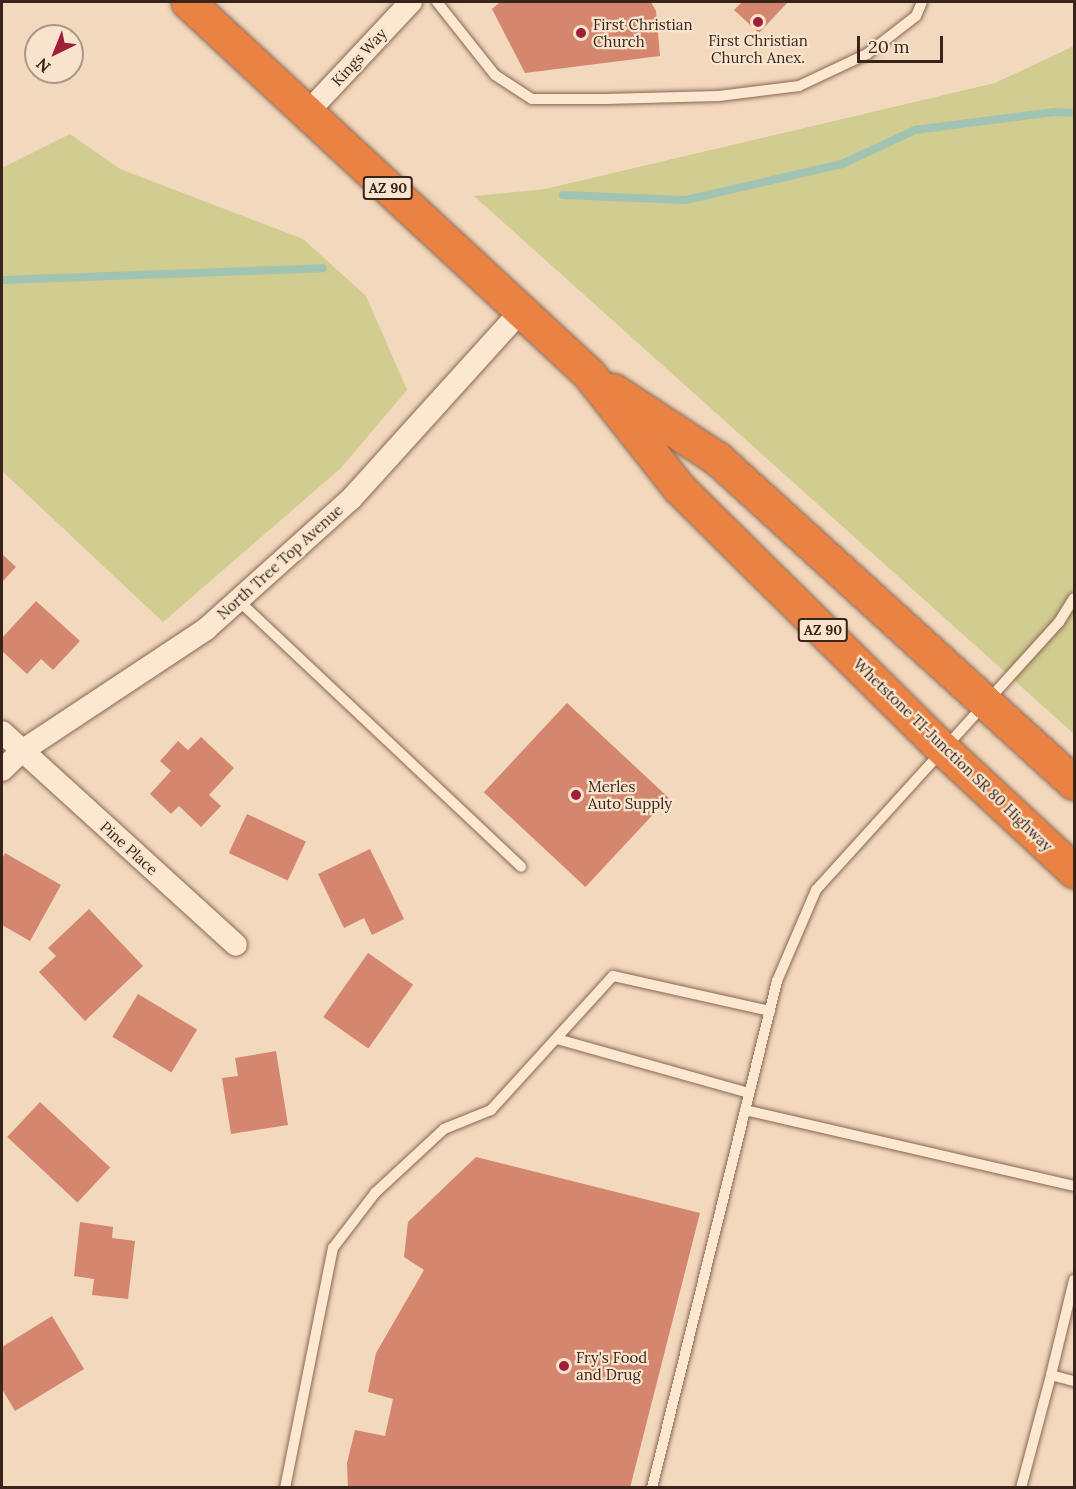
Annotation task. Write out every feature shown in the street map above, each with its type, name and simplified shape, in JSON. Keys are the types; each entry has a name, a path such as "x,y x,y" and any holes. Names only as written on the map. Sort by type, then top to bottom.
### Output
{"highway":[{"name":"Whetstone TI-Junction SR 80 Highway","path":"188,2 589,374 680,488 944,750 1074,871"},
{"name":"Whetstone TI-Junction SR 80 Highway","path":"589,374 718,459 1074,783"}],"street":[{"name":"Kings Way","path":"307,113 411,2"},
{"name":"North Tree Top Avenue","path":"2,770 22,751 206,629 351,499 521,311"},
{"name":"Pine Place","path":"2,732 236,945"}],"lane":[{"path":"437,2 495,75 532,99 605,99 719,96 799,86 867,54 916,16 922,2"},
{"path":"652,1488 777,981 816,891 1059,622 1074,598"},
{"path":"238,600 521,867"},
{"path":"285,1488 333,1248 375,1193 444,1129 491,1110 614,976 770,1011"},
{"path":"557,1039 749,1094"},
{"path":"745,1110 1074,1186"},
{"path":"1021,1488 1052,1375 1074,1280"},
{"path":"1052,1375 1074,1381"}],"shaded area":[{"path":"1074,46 1074,734 474,196 545,189 995,83"},
{"path":"70,134 120,169 303,239 366,296 407,390 341,468 163,622 2,471 2,168"}],"building":[{"name":"First Christian Church","path":"500,2 651,2 656,11 660,56 525,73 492,9"},
{"name":"First Christian Church Anex.","path":"742,2 788,2 759,33 734,10"},
{"path":"2,554 16,567 2,582"},
{"path":"36,601 80,641 53,670 41,659 27,674 2,651 2,638"},
{"name":"Merles Auto Supply","path":"567,703 669,798 585,887 484,792"},
{"path":"201,737 234,768 209,795 221,806 201,827 179,806 171,814 150,794 171,771 160,761 178,741 188,750"},
{"path":"247,814 306,841 288,880 229,853"},
{"path":"370,849 404,919 372,935 364,918 344,928 318,874"},
{"path":"5,853 61,885 30,941 2,925 2,859"},
{"path":"89,909 143,966 85,1021 39,972 56,956 48,948"},
{"path":"368,953 413,985 368,1048 323,1017"},
{"path":"138,994 197,1030 171,1072 112,1037"},
{"path":"276,1051 288,1125 231,1134 222,1078 238,1076 235,1058"},
{"path":"40,1102 110,1167 77,1203 7,1137"},
{"path":"476,1157 700,1213 630,1488 348,1488 347,1463 355,1430 385,1436 393,1399 368,1392 376,1353 424,1270 404,1257 408,1222"},
{"path":"80,1222 113,1227 112,1238 135,1241 128,1299 92,1295 94,1279 74,1276"},
{"path":"52,1316 84,1369 15,1411 2,1389 2,1347"}],"waterway":[{"path":"563,195 686,200 842,164 915,130 1053,112 1074,113"},
{"path":"2,280 323,268"}],"place":[{"name":"First Christian Church Anex.","path":"758,22"},
{"name":"First Christian Church","path":"581,33"},
{"name":"Merles Auto Supply","path":"576,795"},
{"name":"Fry's Food and Drug","path":"564,1366"}]}
